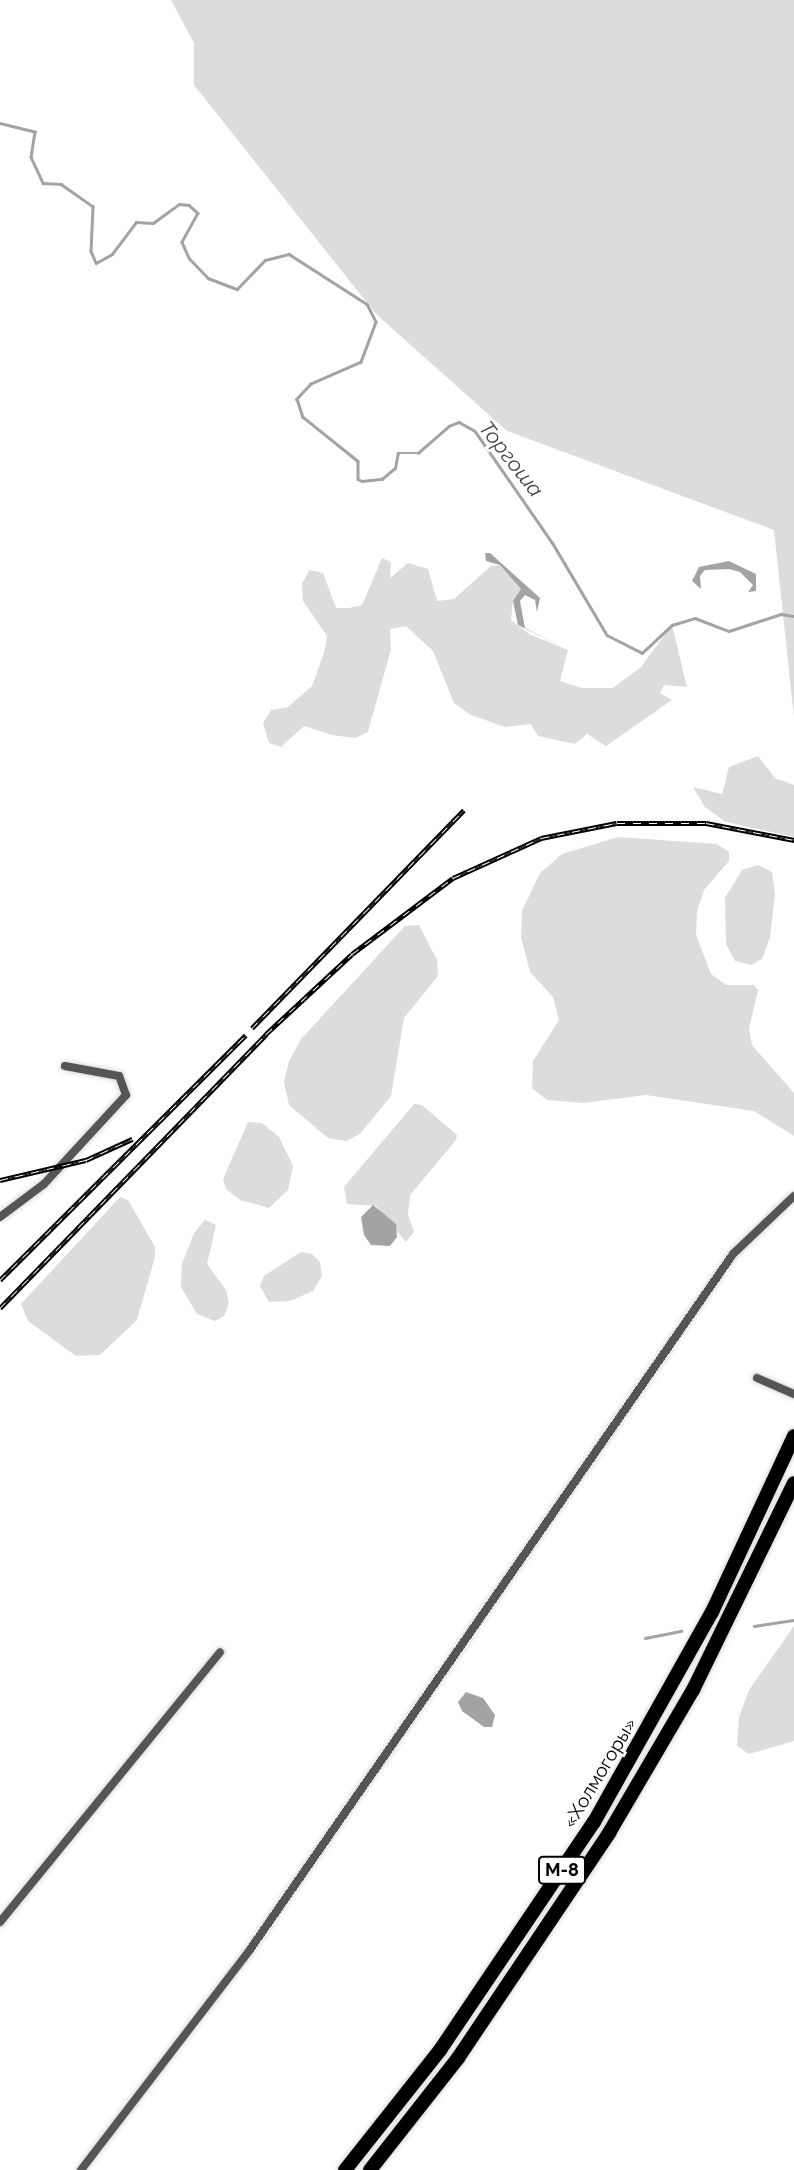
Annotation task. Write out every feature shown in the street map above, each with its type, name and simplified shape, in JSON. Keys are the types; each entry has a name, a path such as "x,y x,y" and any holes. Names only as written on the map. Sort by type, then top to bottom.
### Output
{"highway":[{"name":"«Холмогоры»","path":"345,2170 440,2050 594,1822 712,1612 794,1436"},
{"name":"«Холмогоры»","path":"370,2170 458,2058 610,1833 692,1690 794,1483"}],"street":[{"path":"0,1217 44,1184 126,1095 119,1076 65,1066"},
{"path":"81,2170 249,1951 733,1254 794,1196"},
{"path":"757,1378 794,1394"},
{"path":"0,1922 220,1652"}],"shaded area":[{"path":"171,0 794,0 794,718 774,530 507,431 376,314 194,85 194,43"},
{"path":"485,553 490,553 540,598 537,612 535,600 525,595 520,601 525,628 568,650 518,625 513,601 521,589 500,565 486,561"},
{"path":"382,558 391,562 390,578 408,563 428,569 437,601 454,599 491,566 500,565 521,589 513,601 511,620 529,634 568,650 560,681 581,688 613,688 641,667 672,625 687,687 664,685 660,693 672,700 606,746 587,734 575,744 538,736 531,724 505,727 471,715 454,703 433,651 406,626 390,629 391,649 368,732 355,738 332,735 304,726 281,747 269,743 263,723 271,710 288,707 312,686 324,653 327,636 303,601 302,584 309,570 323,573 336,608 349,608 362,605"},
{"path":"729,561 756,574 756,591 748,592 753,585 740,572 729,569 705,570 700,576 701,589 692,581 699,567"},
{"path":"758,756 775,778 794,785 794,837 726,822 705,807 693,787 722,794 729,767"},
{"path":"618,837 717,844 729,852 729,861 704,890 697,912 696,935 711,974 726,985 754,985 758,990 749,1029 752,1045 794,1093 794,1136 754,1111 646,1095 583,1103 547,1100 532,1088 533,1061 559,1020 553,997 530,972 521,937 522,911 540,873 562,854"},
{"path":"758,865 772,872 775,894 770,937 762,959 751,965 735,961 726,944 725,898 742,870"},
{"path":"419,925 437,960 438,976 404,1018 391,1096 360,1134 346,1141 328,1138 289,1105 284,1082 289,1061 301,1039 405,926"},
{"path":"414,1104 422,1105 457,1135 456,1140 410,1195 408,1215 414,1232 406,1242 376,1206 347,1204 344,1187"},
{"path":"248,1122 262,1123 279,1137 293,1166 288,1190 269,1208 240,1200 226,1189 223,1179"},
{"path":"120,1197 128,1200 155,1247 155,1257 137,1320 100,1355 76,1356 28,1321 21,1304"},
{"path":"373,1205 396,1224 397,1237 390,1246 371,1245 364,1235 361,1217"},
{"path":"205,1220 216,1225 207,1264 226,1290 229,1303 224,1316 215,1321 197,1314 181,1287 182,1264 194,1233"},
{"path":"301,1252 312,1254 320,1262 322,1276 313,1291 290,1301 269,1302 260,1286 264,1276"},
{"path":"794,1626 794,1741 749,1754 737,1746 739,1717 749,1690"},
{"path":"466,1692 483,1698 495,1715 492,1727 484,1727 462,1711 458,1702"}],"waterway":[{"name":"Торгоша","path":"0,123 35,132 31,157 43,183 61,184 93,206 91,251 96,263 112,254 136,222 153,223 179,204 189,205 198,213 182,242 189,258 208,278 237,289 265,260 289,254 367,304 376,322 361,362 311,384 297,399 303,417 358,461 358,479 362,481 382,479 395,468 398,453 418,453 449,426 459,422 475,431 552,542 607,635 642,653 672,625 695,618 729,631 781,614 794,616"},
{"path":"754,1626 794,1620"},
{"path":"645,1638 681,1631"}],"railway":[{"path":"252,1028 464,810"},
{"path":"0,1308 266,1034 352,954 453,878 541,838 617,823 706,823 794,840"},
{"path":"0,1280 246,1035"},
{"path":"0,1180 86,1160 132,1139"}]}
